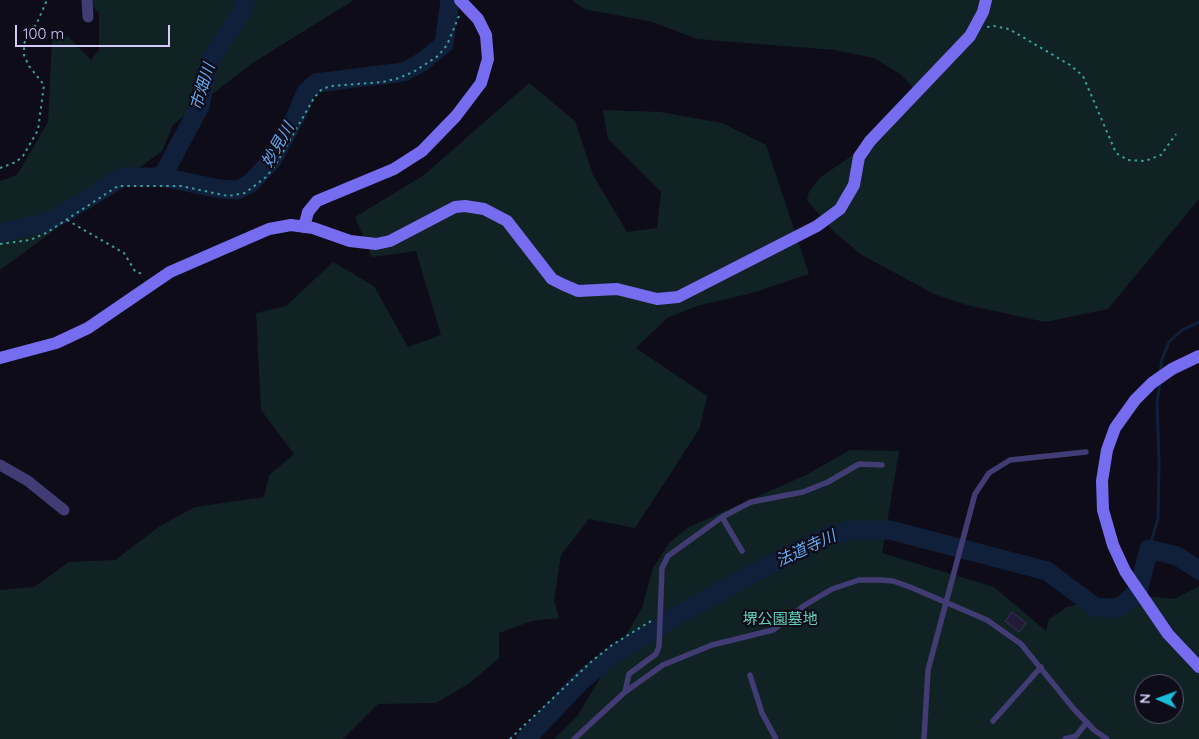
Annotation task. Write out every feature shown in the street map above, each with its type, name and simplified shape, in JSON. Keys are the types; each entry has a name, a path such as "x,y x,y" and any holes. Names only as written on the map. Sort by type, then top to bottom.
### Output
{"street":[{"path":"87,0 88,17"},
{"path":"0,358 56,343 88,328 170,272 268,229 291,225 350,241 376,244 390,241 455,208 465,206 484,209 507,221 552,279 578,291 617,289 657,299 678,297 817,226 840,209 854,185 859,157 870,141 970,36 983,12 986,0"},
{"path":"304,227 308,212 317,201 394,169 422,151 456,116 481,83 486,74 488,47 478,19 462,2"},
{"path":"1199,356 1172,369 1152,383 1135,400 1116,428 1107,450 1102,481 1103,510 1113,545 1125,571 1168,634 1199,667"},
{"path":"0,465 28,481 64,510"}],"lane":[{"path":"924,739 928,670 967,520 976,494 989,473 1010,460 1086,452"},
{"path":"625,692 629,674 656,654 660,640 659,616 662,568 668,556 722,517 751,502 803,492 828,482 858,464 882,465"},
{"path":"722,517 742,551"},
{"path":"574,739 625,692 663,665 712,645 773,630 812,601 832,589 859,580 893,581 987,620 1021,644 1087,722 1107,739"},
{"path":"993,721 1041,667"},
{"path":"750,675 762,713 776,739"},
{"path":"1065,739 1076,736 1087,722"}],"path":[{"path":"0,168 16,162 23,156 38,130 44,84 29,66 24,55 24,44 28,34 36,25 47,0"},
{"path":"0,244 30,240 66,220 118,186 127,184 181,186 228,196 245,193 266,177 275,166 314,98 321,90 330,86 383,82 415,71 438,56 447,45 462,2"},
{"path":"974,29 994,26 1009,29 1070,65 1082,76 1116,153 1128,160 1145,161 1161,155 1176,134"},
{"path":"66,220 124,253 135,271 140,275 147,275"},
{"path":"510,739 592,661 612,645 659,616"}],"green space":[{"path":"87,0 354,0 251,64 173,125 162,151 0,270 0,181 17,175 48,122 52,39 68,36 91,60 99,50 99,13"},
{"path":"572,0 1199,0 1199,199 1108,309 1045,322 967,305 934,294 862,255 836,234 807,200 809,191 821,177 863,148 911,98 912,86 900,74 874,58 834,50 697,39 653,22 584,9"},
{"path":"529,83 575,121 593,175 627,232 657,228 661,192 608,139 603,110 660,112 722,123 766,145 809,274 752,293 697,306 667,318 636,348 707,396 700,428 635,528 589,519 561,555 554,600 559,618 532,621 499,633 499,658 470,683 436,703 378,704 343,739 0,739 0,590 34,587 69,562 115,560 160,526 195,507 264,497 269,475 294,454 261,410 256,313 286,306 333,262 374,286 408,347 441,335 416,251 372,257 355,217 424,175"},
{"name":"堺公園墓地","path":"850,450 899,451 882,553 994,587 1046,631 1049,619 1067,607 1086,602 1116,602 1146,596 1175,599 1199,586 1199,739 554,739 578,715 642,608 653,568 670,542 689,527 806,475"}],"building":[{"path":"1012,612 1026,623 1019,632 1005,621"}],"waterway":[{"name":"市畑川","path":"162,177 200,106 209,62 241,13 246,0"},
{"name":"妙見川","path":"0,233 43,223 59,216 123,177 162,177 220,189 238,190 251,183 272,160 296,116 306,92 316,83 404,72 422,62 444,44 450,0"},
{"path":"1160,373 1162,359 1169,342 1182,330 1199,322"},
{"path":"1149,549 1158,518 1157,403 1160,382"},
{"name":"法道寺川","path":"526,739 583,679 618,652 678,615 750,575 826,537 851,530 890,530 1047,571 1095,607 1115,608 1123,605 1138,591 1149,549 1177,556 1199,570"}]}
